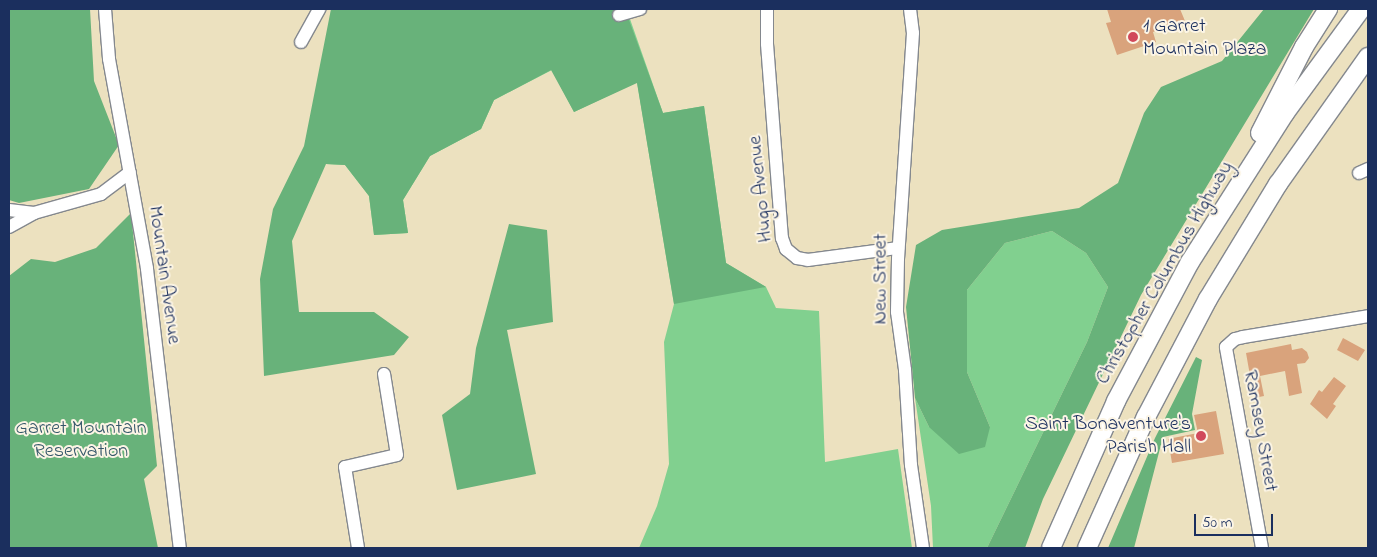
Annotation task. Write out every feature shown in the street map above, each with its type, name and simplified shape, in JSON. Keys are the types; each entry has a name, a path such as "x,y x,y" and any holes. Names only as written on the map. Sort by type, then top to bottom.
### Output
{"highway":[{"path":"1207,234 1304,47 1328,9"},
{"name":"Christopher Columbus Highway","path":"1051,548 1116,401 1166,305 1207,234 1285,113 1360,9"},
{"path":"1087,548 1146,417 1208,299 1278,184 1368,57"}],"street":[{"name":"Mountain Avenue","path":"105,9 110,59 147,269 180,548"},
{"path":"301,42 319,9"},
{"path":"619,15 640,9"},
{"name":"Hugo Avenue","path":"767,9 767,44 782,238 786,249 797,258 808,260 898,248"},
{"name":"New Street","path":"910,9 913,33 898,248 897,312 905,370 911,465 923,548"},
{"path":"9,228 34,213 101,194 130,172"},
{"path":"9,210 34,213"},
{"name":"Ramsey Street","path":"1262,548 1226,351 1228,344 1235,339 1249,336 1368,316"},
{"path":"358,548 345,467 397,456 384,374"}],"green space":[{"path":"9,9 90,9 94,81 119,145 89,189 19,203 9,200"},
{"path":"331,9 630,19 663,113 704,106 726,263 766,287 776,308 819,311 825,462 898,449 912,548 639,548 657,506 669,464 664,342 674,304 637,82 574,112 552,70 494,100 481,129 430,156 403,200 408,233 374,235 369,196 345,165 326,164"},
{"path":"331,9 625,9 663,113 704,106 726,263 766,287 674,304 637,83 574,112 551,70 494,100 481,129 430,156 403,200 408,233 374,235 369,196 345,165 326,164 292,241 299,312 374,312 409,337 394,355 264,376 260,279 273,209 304,146"},
{"path":"1264,9 1314,9 1141,295 1043,499 1025,548 987,548 1087,342 1108,287 1086,253 1052,231 1005,243 967,290 967,372 990,427 985,447 959,454 929,427 915,398 906,307 916,245 942,230 1079,208 1118,183 1144,113 1161,87 1222,61"},
{"name":"Garret Mountain Reservation","path":"131,213 157,466 144,479 158,548 9,548 9,276 31,259 55,262 96,248"},
{"path":"509,224 547,230 553,322 507,330 536,474 457,490 442,415 470,394 476,348"},
{"path":"1052,231 1086,253 1108,287 1087,342 987,548 933,548 931,506 915,398 929,427 990,427 967,372 967,290 1005,243"},
{"path":"1196,357 1202,360 1192,414 1195,430 1163,437 1134,548 1108,548 1155,438"}],"building":[{"name":"1 Garret Mountain Plaza","path":"1107,9 1180,9 1185,21 1153,32 1156,42 1117,55 1106,23 1111,22"},
{"path":"1343,338 1365,350 1358,361 1337,350"},
{"path":"1291,344 1292,350 1302,348 1307,352 1309,358 1305,363 1297,364 1302,393 1289,396 1285,371 1260,376 1264,396 1254,398 1246,353"},
{"path":"1334,377 1346,386 1333,404 1336,406 1327,419 1310,404 1319,390 1322,392"},
{"name":"Saint Bonaventure's Parish Hall","path":"1216,411 1224,454 1172,463 1168,439 1198,433 1194,415"}],"place":[{"name":"1 Garret Mountain Plaza","path":"1133,37"},
{"name":"Saint Bonaventure's Parish Hall","path":"1201,436"}]}
